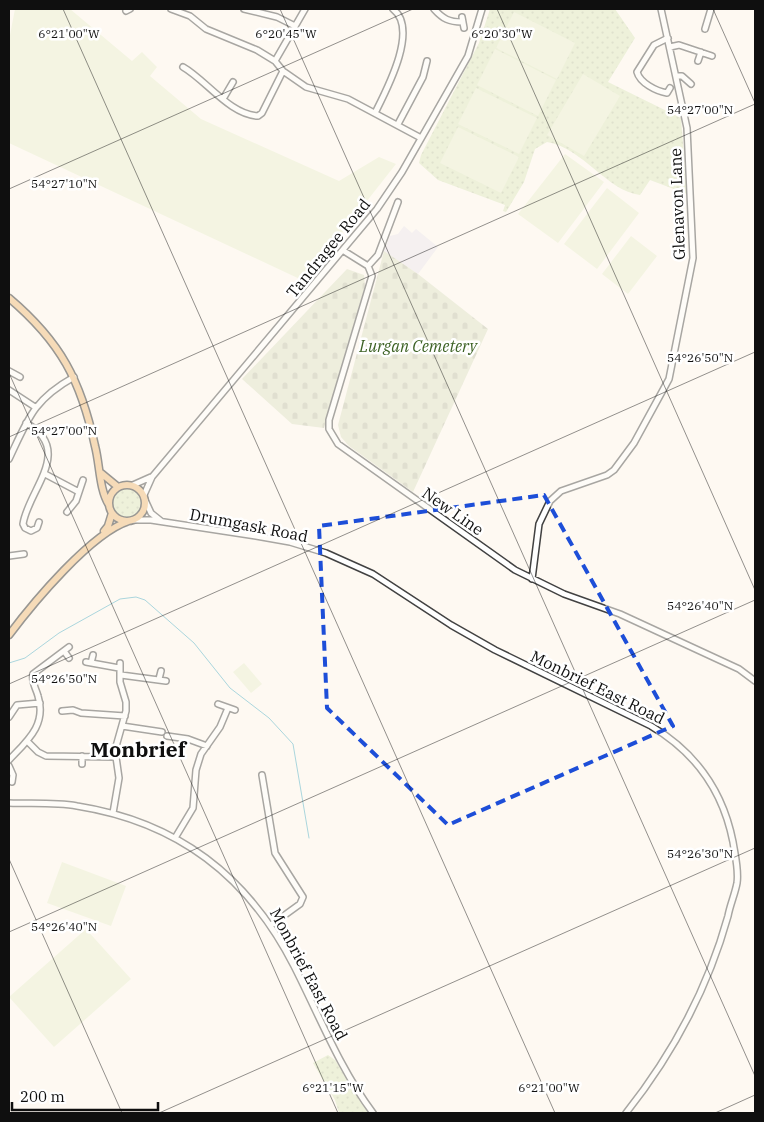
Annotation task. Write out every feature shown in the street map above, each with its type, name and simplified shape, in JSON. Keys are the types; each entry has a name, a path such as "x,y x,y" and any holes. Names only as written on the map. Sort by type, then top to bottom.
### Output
{"main road":[{"path":"9,298 45,332 74,377 87,410 101,473 103,493 112,513 120,519 131,520"},
{"path":"101,473 118,487"},
{"path":"100,536 117,525 131,520 143,511 145,498 132,485 118,487 112,493 109,505"},
{"path":"9,635 30,606 100,536 108,526 112,513"}],"street":[{"path":"171,9 190,16 206,29 257,50 275,61 283,71 306,87 348,99 422,138"},
{"path":"244,9 277,17 295,26"},
{"path":"275,61 304,9"},
{"path":"375,113 397,65 403,27 399,14 393,9"},
{"path":"434,9 442,18 451,22 462,19 464,28"},
{"name":"Tandragee Road","path":"145,498 152,477 344,251 398,179 468,56 482,9"},
{"name":"Glenavon Lane","path":"532,579 539,524 550,501 561,491 614,470 634,443 669,379 674,344 693,258 687,128 662,9"},
{"path":"705,29 711,9"},
{"path":"668,38 654,45 637,72 640,80 661,92 667,93 670,88"},
{"path":"670,47 679,45 712,56"},
{"path":"698,61 701,52"},
{"path":"398,124 427,63 433,68"},
{"path":"191,71 195,64"},
{"path":"183,66 223,99 249,116 258,116 283,71"},
{"path":"677,76 682,76 691,84"},
{"path":"223,99 233,82"},
{"path":"344,251 368,266 378,255 398,202"},
{"name":"New Line","path":"368,266 372,276 330,420 329,429 332,437 338,444 515,570 564,594 620,614 739,669 755,681"},
{"path":"9,371 20,377"},
{"path":"9,459 35,407 54,388 74,377"},
{"path":"9,390 35,407"},
{"path":"26,423 39,433 48,455 45,474 37,486 23,524 25,528 31,531 37,528 39,522"},
{"path":"45,474 79,492"},
{"name":"Tandragee Road","path":"132,485 152,477"},
{"path":"67,512 73,506 83,480"},
{"path":"145,498 151,513 165,522"},
{"name":"Drumgask Road","path":"131,520 165,522 290,542 326,553 382,580"},
{"path":"9,556 24,554"},
{"name":"Monbrief East Road","path":"382,580 451,625 495,650 572,686 667,736 697,763 721,801 733,843 737,883 720,943 688,1020 626,1113"},
{"path":"9,760 28,742 36,729 40,717 40,704 32,679 33,674 69,647"},
{"path":"64,651 69,658"},
{"path":"93,655 89,663 120,666 121,689 126,702 125,716 116,744 119,778 112,813"},
{"path":"160,680 161,671"},
{"path":"121,676 166,681"},
{"path":"9,717 17,705 40,704"},
{"path":"218,704 235,710"},
{"path":"175,838 192,808 196,770 207,746 220,727 228,708"},
{"path":"62,711 73,710 81,713 125,716"},
{"path":"122,726 162,732"},
{"path":"174,729 170,736 188,739 207,746"},
{"path":"28,742 38,752 46,756 116,757"},
{"path":"82,756 82,764"},
{"path":"9,766 13,775 12,782"},
{"path":"262,775 275,853 303,897 300,904 271,925"},
{"name":"Monbrief East Road","path":"9,804 67,805 112,813 139,821 175,838 197,852 246,892 271,925 347,1072 373,1113"}],"highlighted area":[{"path":"544,495 673,726 448,825 327,708 319,526"}],"shaded area":[{"path":"404,226 412,233 416,229 438,247 418,274 384,251 390,236 398,234"}],"green space":[{"path":"15,9 70,9 132,61 142,52 157,67 150,76 201,119 339,181 379,157 396,164 304,281 9,143 9,40"},
{"path":"490,9 615,9 635,38 608,82 681,118 687,194 650,180 640,195 628,192 617,186 572,152 547,142 535,149 524,182 506,212 503,211 505,205 438,180 419,163 421,155 479,43"},
{"path":"514,12 575,43 557,79 496,48"},
{"path":"495,49 556,80 538,116 477,85"},
{"path":"583,74 620,96 584,156 547,135"},
{"path":"476,88 537,118 519,154 458,124"},
{"path":"458,127 519,157 501,193 440,163"},
{"path":"565,154 604,182 558,243 518,214"},
{"path":"607,188 639,213 597,269 564,244"},
{"path":"631,236 657,256 628,294 602,274"},
{"name":"Lurgan Cemetery","path":"384,251 418,274 488,329 413,492 349,446 341,437 338,425"},
{"path":"347,269 364,275 365,286 324,428 292,424 242,379"},
{"path":"127,488 133,489 141,497 141,509 133,517 127,518 121,517 113,509 112,503 113,497 121,489"},
{"path":"244,663 262,684 251,693 233,672"},
{"path":"62,862 126,886 111,926 47,903"},
{"path":"86,929 131,979 54,1047 9,997"},
{"path":"328,1055 335,1060 369,1113 339,1113 335,1100 313,1063"}],"waterway":[{"path":"9,663 25,658 59,633 120,599 136,597 145,600 194,643 230,688 269,718 293,744 309,838"}],"district":[{"name":"Monbrief","path":"138,749"}]}
